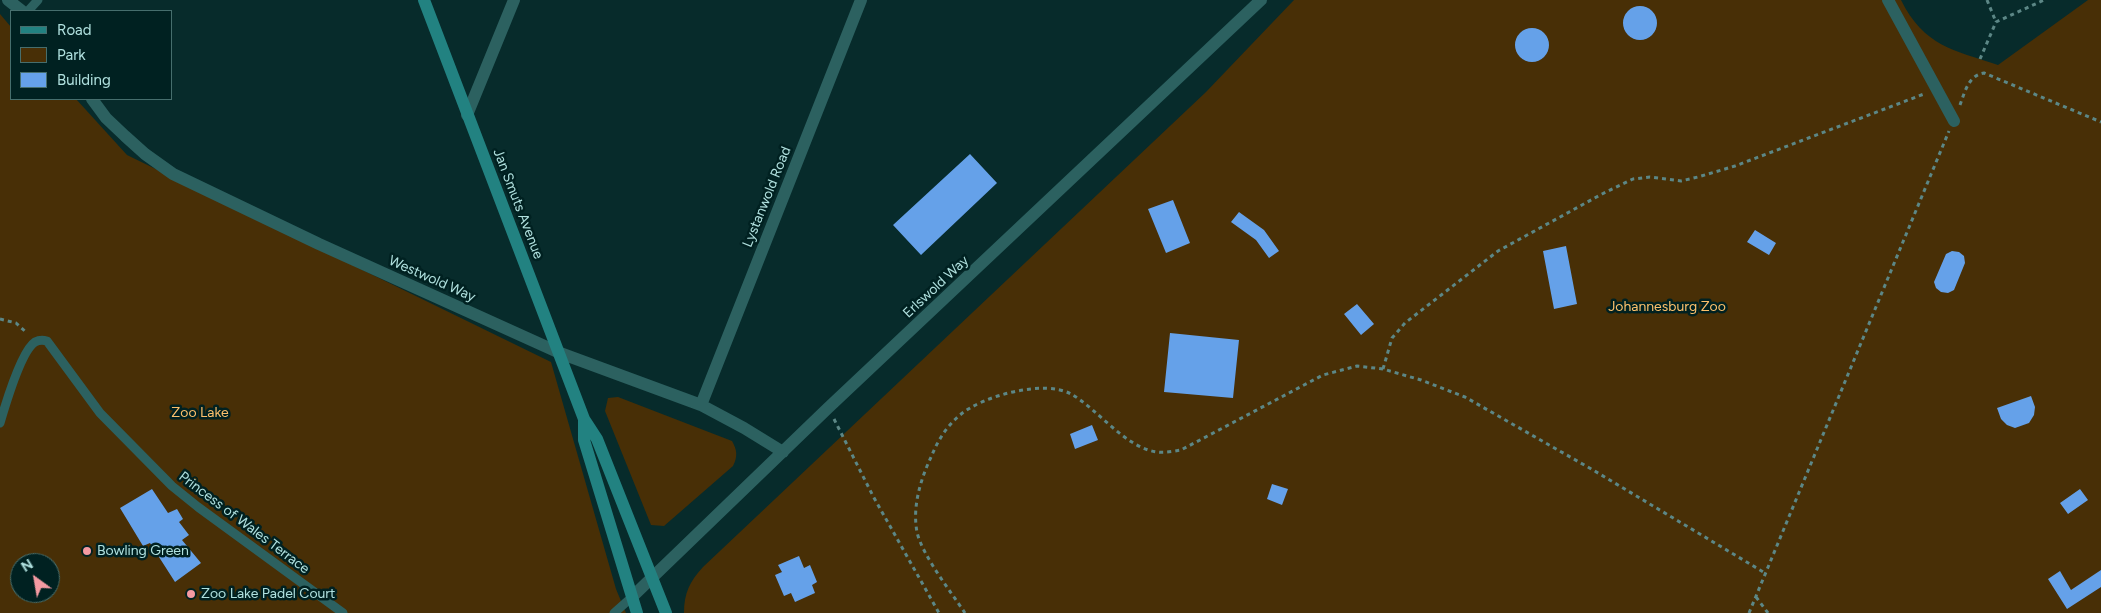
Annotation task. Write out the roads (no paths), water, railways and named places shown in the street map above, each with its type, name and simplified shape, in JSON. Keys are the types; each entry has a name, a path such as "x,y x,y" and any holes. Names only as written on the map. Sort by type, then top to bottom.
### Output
{"main road":[{"name":"Jan Smuts Avenue","path":"424,0 584,419 597,439 666,613"},
{"name":"Jan Smuts Avenue","path":"584,419 584,440 637,613"}],"street":[{"path":"8,0 21,10"},
{"path":"467,115 514,0"},
{"name":"Lystanwold Road","path":"701,405 861,0"},
{"name":"Erlswold Way","path":"632,597 828,408 1261,0"},
{"path":"1888,0 1954,121"},
{"name":"Westwold Way","path":"93,100 106,118 166,170 319,244 560,353 701,405 744,428 782,452"}],"lane":[{"path":"29,10 38,0"},
{"name":"Princess of Wales Terrace","path":"0,422 21,364 29,348 41,340 47,341 52,345 100,413 172,486 343,613"},
{"path":"614,613 632,597"}],"place":[{"name":"Bowling Green","path":"87,551"},
{"name":"Zoo Lake Padel Court","path":"191,594"}],"park label":[{"name":"Johannesburg Zoo","path":"1667,307"},
{"name":"Zoo Lake","path":"200,413"}]}
